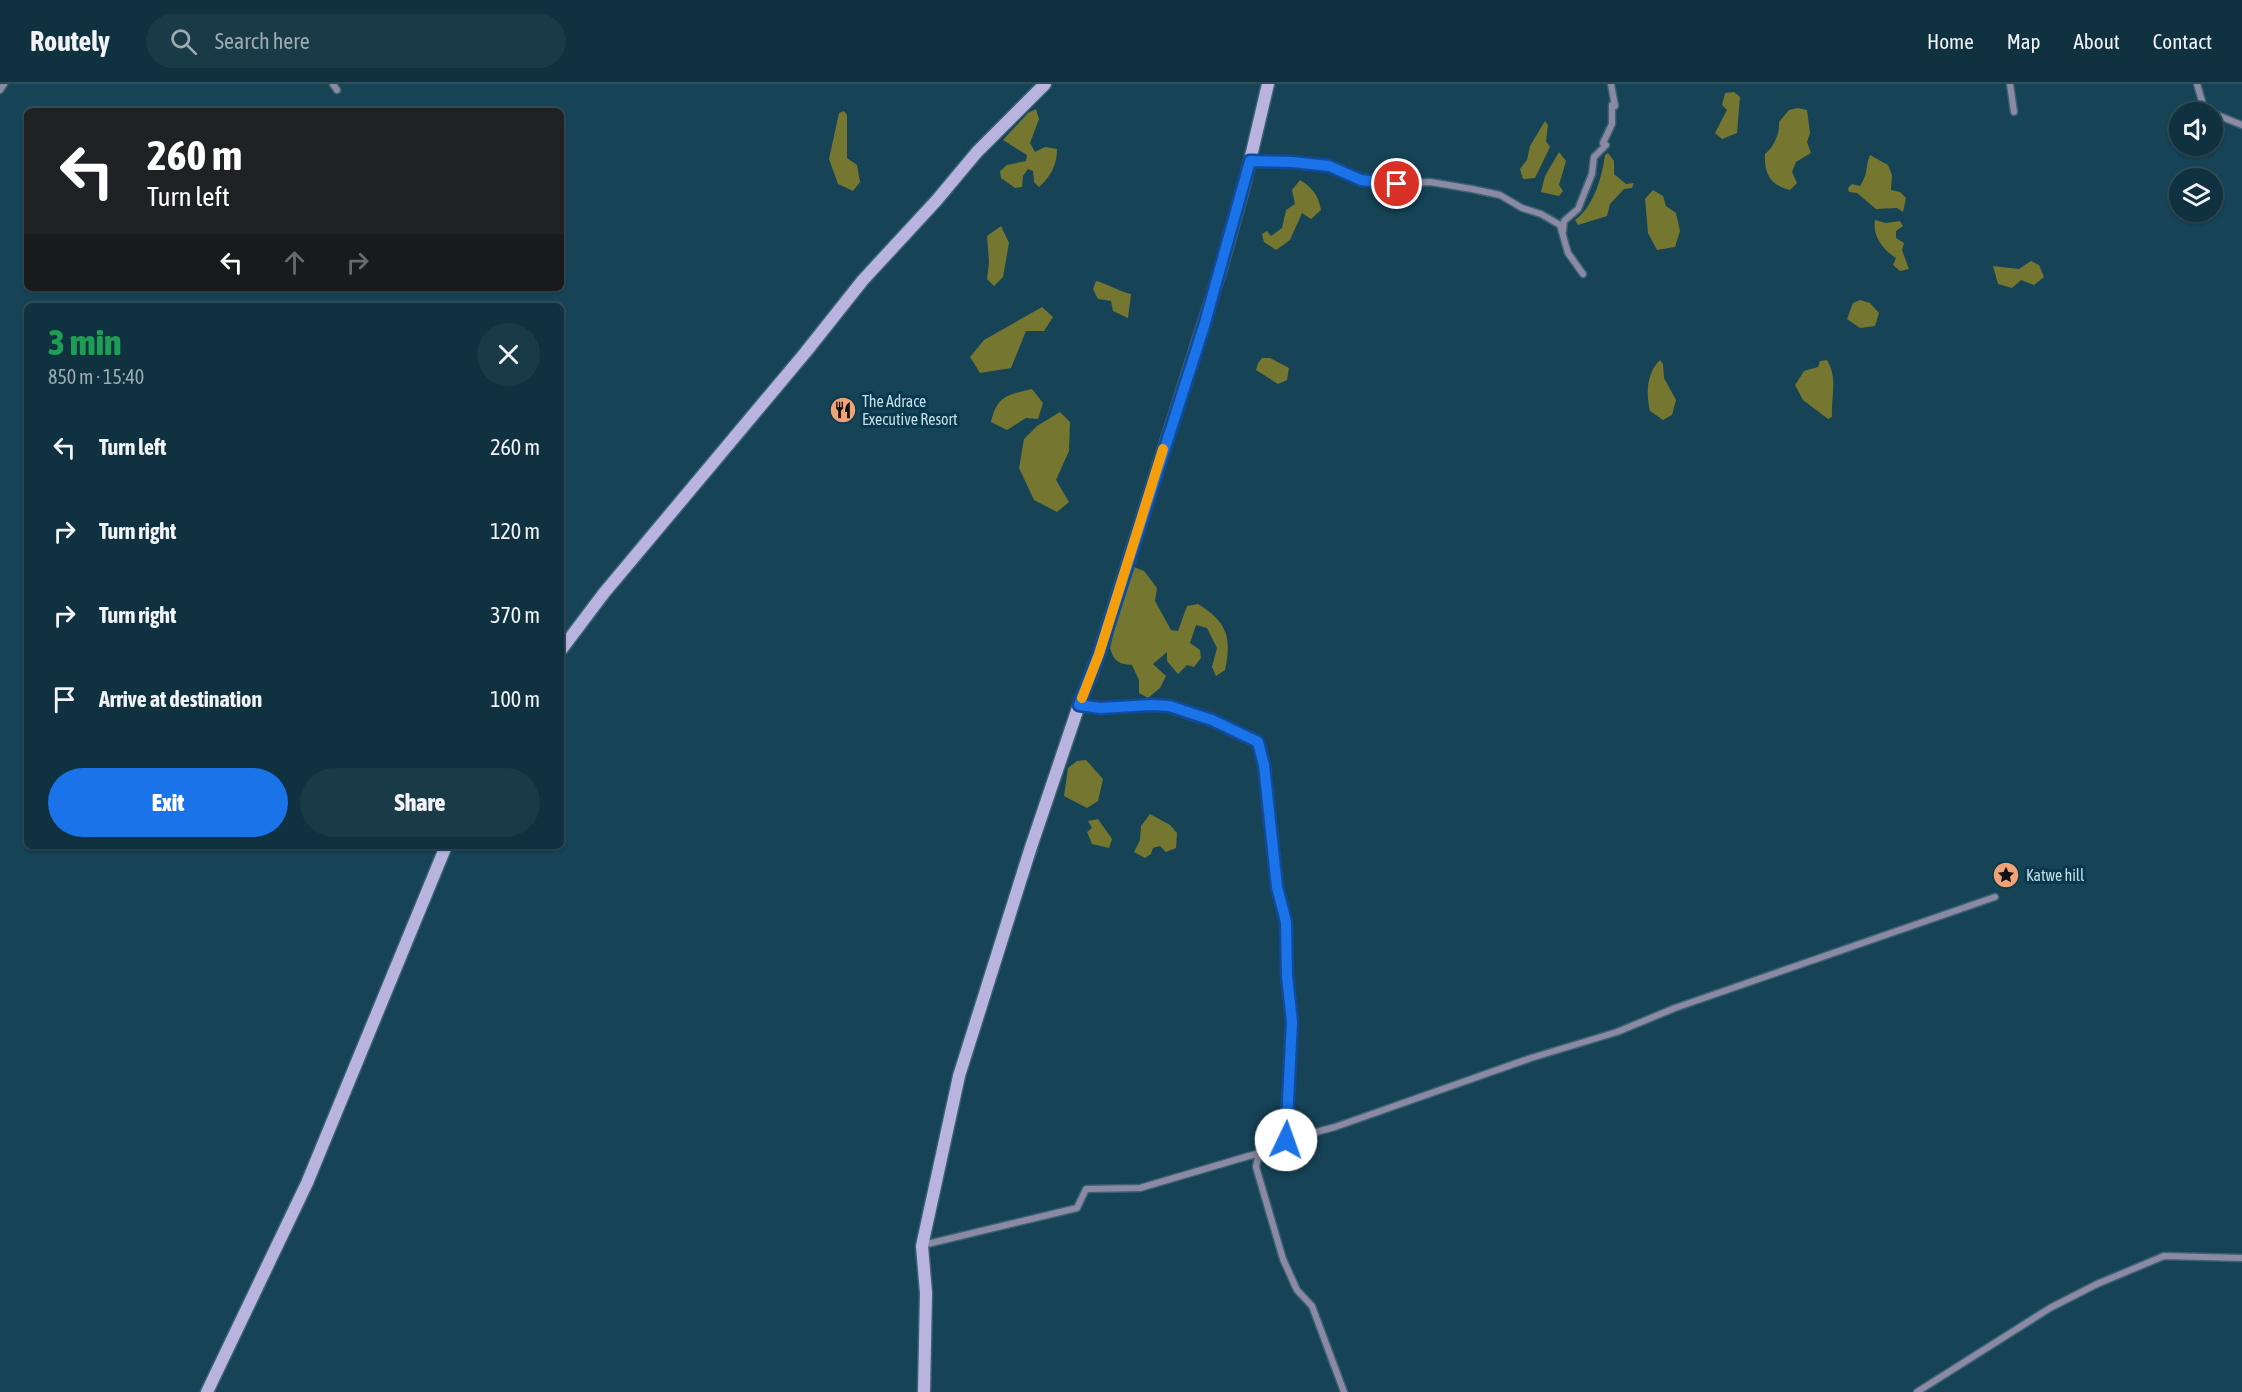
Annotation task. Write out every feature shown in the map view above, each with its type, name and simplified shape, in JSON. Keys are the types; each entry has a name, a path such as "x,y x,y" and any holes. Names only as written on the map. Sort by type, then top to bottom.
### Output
{"main road":[{"path":"564,647 604,593 805,353 863,280 936,201 977,152 1045,84"},
{"path":"924,1392 926,1293 922,1246 959,1076 1079,705 1099,654 1204,326 1250,161 1268,84"},
{"path":"207,1392 307,1183 445,849"}],"street":[{"path":"0,90 4,84"},
{"path":"333,84 337,90"},
{"path":"1563,234 1564,221 1578,210 1583,199 1592,174 1594,157 1606,145 1603,143 1612,124 1612,105 1615,106 1611,84"},
{"path":"2010,84 2014,112"},
{"path":"2197,84 2202,102"},
{"path":"2223,117 2242,125"},
{"path":"1250,161 1329,166 1363,180 1397,184 1430,182 1500,195 1560,225 1568,253 1583,274"},
{"path":"1079,705 1100,708 1169,706 1212,720 1258,742 1264,765 1277,887 1286,922 1292,1022 1286,1140"},
{"path":"922,1246 1077,1208 1086,1190 1140,1188 1259,1153 1286,1140 1335,1127 1531,1058 1617,1032 1675,1008 1995,897"},
{"path":"1259,1153 1256,1167 1283,1259 1297,1290 1312,1306 1344,1392"},
{"path":"1917,1392 2050,1308 2097,1284 2164,1256 2242,1258"}],"shaded area":[{"path":"1734,92 1740,97 1737,133 1722,139 1715,133 1727,110 1722,105 1725,93"},
{"path":"1798,108 1807,110 1810,133 1807,142 1811,153 1796,162 1792,172 1797,183 1790,190 1773,182 1770,178 1767,173 1765,154 1776,139 1779,122 1789,110"},
{"path":"1036,109 1039,119 1030,143 1035,152 1045,147 1057,149 1056,161 1050,175 1039,187 1034,182 1033,171 1028,169 1023,176 1022,187 1015,188 1001,178 1000,171 1007,165 1026,161 1027,155 1003,140 1028,113"},
{"path":"844,111 847,115 847,158 857,165 860,182 853,191 838,184 829,159 839,113"},
{"path":"1545,121 1548,125 1546,141 1550,147 1535,178 1523,179 1520,169 1527,160 1530,146"},
{"path":"1559,152 1566,161 1559,185 1563,191 1559,196 1541,192 1545,176"},
{"path":"1608,153 1614,161 1614,174 1626,184 1634,183 1632,188 1624,189 1610,204 1607,216 1578,225 1575,220 1592,199 1602,172 1605,155"},
{"path":"1870,155 1888,165 1892,175 1891,190 1900,192 1906,198 1903,212 1897,208 1876,209 1857,193 1849,192 1848,188 1852,184 1860,186 1863,181"},
{"path":"1300,180 1314,192 1321,210 1311,219 1302,213 1290,240 1276,250 1264,242 1262,234 1267,231 1271,236 1282,228 1286,210 1295,204 1292,190"},
{"path":"1653,190 1663,196 1666,206 1676,213 1680,231 1675,247 1657,250 1648,233 1645,199"},
{"path":"1875,220 1886,223 1900,221 1903,226 1896,231 1896,238 1904,243 1902,250 1909,269 1900,271 1893,265 1896,258 1887,251 1877,237"},
{"path":"1001,226 1009,243 1003,277 994,286 987,279 989,262 987,236"},
{"path":"2031,261 2039,265 2044,277 2034,285 2021,280 2012,288 1998,284 1993,266 2019,269"},
{"path":"1096,281 1131,294 1128,318 1113,311 1111,301 1098,299 1093,289"},
{"path":"1860,300 1870,303 1879,313 1875,326 1860,328 1847,319 1853,303"},
{"path":"1042,307 1053,317 1044,331 1026,331 1011,368 980,373 970,357 984,340"},
{"path":"1262,358 1270,358 1289,368 1287,380 1278,384 1256,370"},
{"path":"1660,360 1663,364 1664,378 1676,400 1672,415 1663,420 1650,411 1648,398 1648,384 1652,371"},
{"path":"1827,360 1833,380 1832,417 1828,419 1803,400 1795,385 1804,371 1818,367 1820,361"},
{"path":"1032,389 1043,403 1038,419 1026,418 1007,430 991,422 1000,401 1010,395"},
{"path":"1060,412 1070,422 1069,451 1056,480 1069,502 1057,512 1034,500 1019,468 1024,439 1037,426"},
{"path":"1134,567 1144,571 1157,588 1155,601 1171,630 1178,631 1187,606 1198,604 1215,617 1225,631 1227,639 1225,670 1216,676 1212,667 1217,648 1207,628 1196,625 1190,643 1200,650 1201,658 1194,667 1187,665 1178,674 1167,661 1167,652 1153,664 1166,676 1160,688 1148,698 1139,693 1139,680 1132,665 1117,661 1110,648 1127,580"},
{"path":"1086,760 1103,779 1098,801 1087,808 1064,796 1068,768 1077,761"},
{"path":"1150,814 1170,825 1177,833 1176,848 1166,852 1160,846 1153,848 1151,854 1145,858 1134,852 1140,840 1141,826"},
{"path":"1098,819 1112,839 1109,848 1092,844 1087,832 1092,828 1088,821"}],"waterway":[{"path":"1034,858 1038,844"}],"slow traffic":[{"path":"1082,698 1099,654 1163,449"}],"place":[{"name":"The Adrace Executive Resort","path":"843,410"},
{"name":"Katwe hill","path":"2006,875"}],"route":[{"path":"1286,1140 1285,1124 1289,1094 1292,1022 1287,976 1286,922 1277,887 1264,765 1258,742 1212,720 1169,706 1100,708 1079,705 1099,654 1204,326 1250,161 1329,166 1361,180 1397,184"}]}
